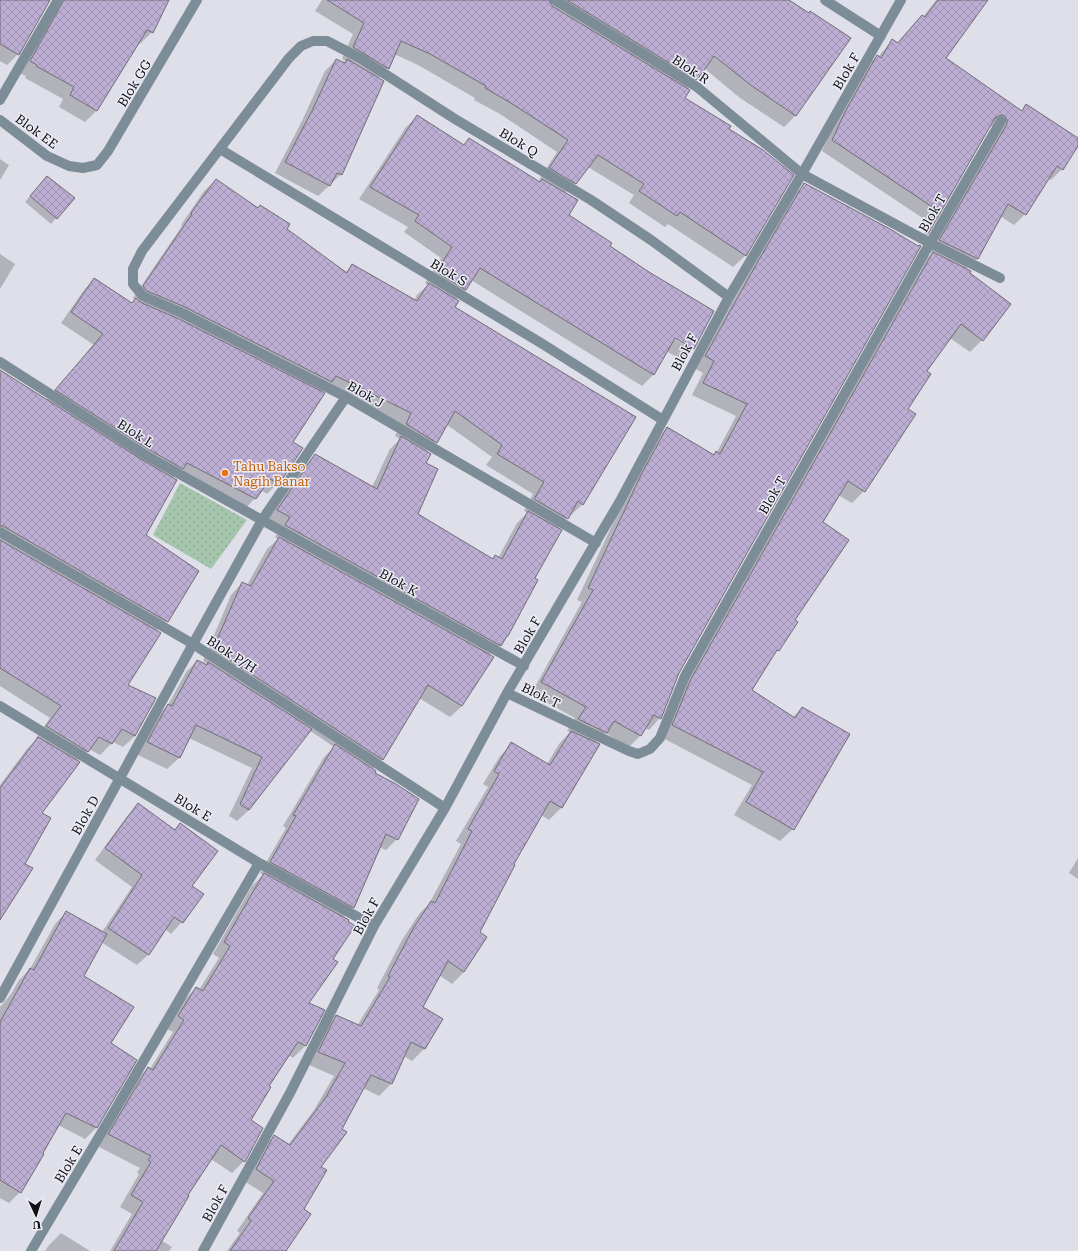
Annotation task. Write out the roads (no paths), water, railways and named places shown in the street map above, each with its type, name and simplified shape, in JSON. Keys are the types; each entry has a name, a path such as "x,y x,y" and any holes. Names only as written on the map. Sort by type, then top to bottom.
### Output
{"street":[{"path":"0,100 58,0"},
{"name":"Blok GG","path":"84,168 97,165 108,151 197,0"},
{"name":"Blok R","path":"555,0 697,87 802,174 930,243 1000,278"},
{"path":"825,0 881,36"},
{"name":"Blok F","path":"203,1251 290,1093 374,926 445,808 508,693 620,501 729,297 802,174 901,0"},
{"name":"Blok Q","path":"133,269 142,251 289,58 301,46 314,41 327,41 360,58 455,119 591,200 650,240 729,297"},
{"name":"Blok EE","path":"0,120 48,156 69,166 84,168"},
{"name":"Blok T","path":"508,693 638,754 650,749 660,738 685,676 930,243 1001,121"},
{"name":"Blok S","path":"220,149 541,343 663,420"},
{"name":"Blok J","path":"133,269 133,284 143,296 182,314 346,397 596,543"},
{"name":"Blok L","path":"0,362 147,456 262,520"},
{"name":"Blok D","path":"0,998 262,520 346,397"},
{"name":"Blok K","path":"262,520 524,666"},
{"name":"Blok P/H","path":"0,532 193,644 445,808"},
{"name":"Blok E","path":"1,707 259,863 374,926"},
{"name":"Blok E","path":"31,1251 259,863"}],"place":[{"name":"Tahu Bakso Nagih Banar","path":"225,473"}]}
